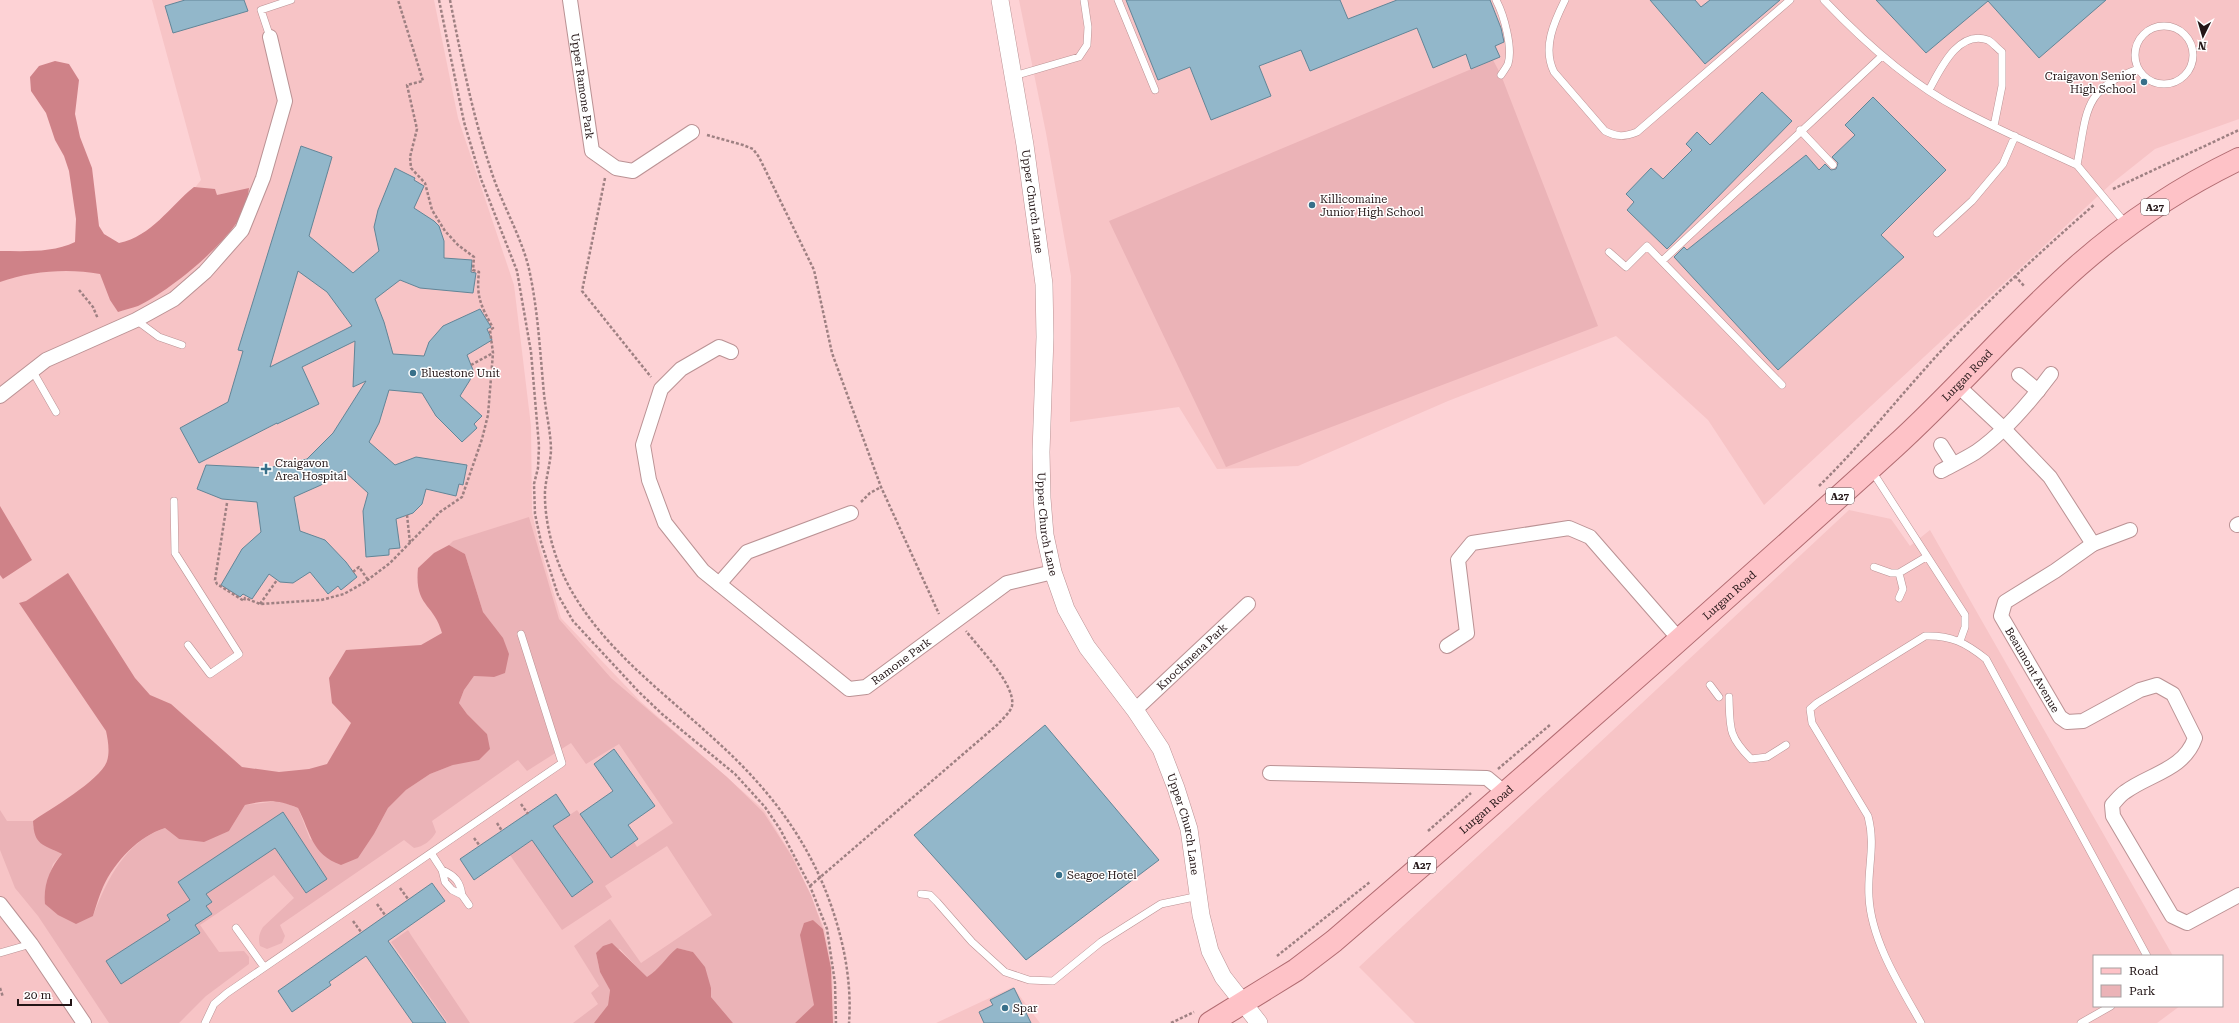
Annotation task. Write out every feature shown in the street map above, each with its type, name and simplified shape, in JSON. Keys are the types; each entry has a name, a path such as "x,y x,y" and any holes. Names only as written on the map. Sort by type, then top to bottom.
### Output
{"main road":[{"name":"Lurgan Road","path":"1205,1016 1244,1004 1296,970 1334,941 1679,639 1870,469 2078,265 2145,213 2207,174 2239,159"}],"street":[{"name":"Upper Ramone Park","path":"574,0 592,151 616,168 633,171 692,132"},
{"name":"Upper Church Lane","path":"1000,0 1014,76 1044,284 1045,337 1041,452 1042,498 1045,535 1053,572 1066,609 1087,647 1135,710 1161,749 1176,788 1189,829 1199,896 1210,951 1223,977 1259,1023"},
{"path":"0,396 46,360 136,320 174,300 205,272 242,230 263,178 285,101 270,37"},
{"name":"Ramone Park","path":"731,352 719,347 681,370 661,390 643,445 649,480 665,523 703,571 850,689 866,687 1007,583 1053,572"},
{"path":"1941,471 1976,451 2003,428 2038,391 2050,374"},
{"path":"2019,375 2038,391"},
{"path":"1957,385 2003,428 2050,477 2093,544"},
{"path":"1941,445 1953,464"},
{"path":"719,584 747,552 851,513"},
{"path":"1447,646 1468,632 1458,560 1472,543 1569,528 1590,537 1679,639"},
{"name":"Beaumont Avenue","path":"2130,530 2093,544 2055,571 2005,602 2001,616 2060,716 2068,722 2083,721 2140,690 2157,685 2173,694 2195,738 2191,750 2172,766 2125,792 2112,805 2113,816 2172,916 2188,923 2239,895"},
{"name":"Knockmena Park","path":"1135,710 1248,604"},
{"path":"1270,773 1487,778 1505,792"},
{"path":"0,904 31,944 84,1023"}],"lane":[{"path":"270,37 261,10 291,0"},
{"path":"1014,76 1079,57 1087,45 1088,27 1084,0"},
{"path":"1118,0 1155,90"},
{"path":"1496,0 1501,10 1508,47 1508,64 1501,75"},
{"path":"1565,0 1553,30 1548,48 1549,62 1554,72 1605,131 1614,136 1626,136 1637,132 1790,0"},
{"path":"1824,0 1882,56 1929,90 1960,110 2077,165 2128,226"},
{"path":"2161,26 2179,31 2186,37 2191,46 2191,64 2187,73 2180,79 2161,84 2152,82 2138,69 2135,50 2138,42 2144,34 2152,29 2161,26"},
{"path":"1929,90 1945,63 1959,46 1972,38 1988,40 2002,52 2002,86 1994,126"},
{"path":"1662,261 1800,130 1882,56"},
{"path":"2077,165 2090,100 2099,89 2117,76 2138,69"},
{"path":"1800,130 1833,166"},
{"path":"1937,233 1972,201 1994,177 2003,164 2015,136"},
{"path":"1609,252 1626,267 1647,246 1782,385"},
{"path":"136,320 159,337 182,346"},
{"path":"32,370 56,412"},
{"path":"1870,469 1965,615 1965,627 1960,641"},
{"path":"174,501 175,553 240,654 210,674 188,645"},
{"path":"1874,567 1891,573 1899,573 1926,557"},
{"path":"1899,573 1903,589 1899,598"},
{"path":"205,1023 214,1004 264,967 562,763 521,634"},
{"path":"1921,1023 1879,941 1872,923 1869,896 1873,843 1868,816 1812,723 1810,709 1833,692 1925,636 1943,636 1960,641 1986,659 2146,955"},
{"path":"1710,685 1719,696"},
{"path":"1729,697 1730,724 1736,744 1751,759 1767,757 1786,745"},
{"path":"431,853 442,870 445,882 452,890 462,895"},
{"path":"442,870 454,875 460,884 462,895 469,905"},
{"path":"921,894 930,895 972,942 1005,972 1029,980 1053,980 1101,942 1161,904 1199,896"},
{"path":"236,928 264,967"},
{"path":"0,953 31,944"},
{"path":"2081,1023 2109,1007"}],"path":[{"path":"227,504 215,580 217,584 244,601 245,598 260,604 321,600 344,594 368,580 410,544 440,512 462,497 482,439 488,415 494,353 490,330 493,328 479,301 477,289 479,272 473,270 474,257 458,245 436,220 427,196 426,183 411,168 410,157 417,129 407,85 423,82 398,0"},
{"path":"439,0 464,122 481,179 517,271 531,352 539,446 538,468 534,484 535,514 541,542 558,595 573,621 638,691 662,714 735,774 765,807 780,829 810,886 827,929 835,983 836,1023"},
{"path":"450,0 477,127 490,170 528,266 537,320 551,450 545,487 546,513 553,542 569,586 585,614 646,680 714,738 771,799 789,821 806,847 821,878 836,919 849,984 849,1023"},
{"path":"1815,490 1855,450 1955,336 2033,257 2117,186 2239,130"},
{"path":"692,132 743,145 752,149 759,157 814,270 832,353 881,487 945,628"},
{"path":"608,162 582,291 661,390"},
{"path":"79,290 93,307 104,334"},
{"path":"471,364 494,353"},
{"path":"851,513 870,493 881,487"},
{"path":"407,515 410,544"},
{"path":"353,572 358,567 368,580"},
{"path":"260,604 277,580"},
{"path":"810,886 997,725 1012,707 1013,697 1008,686 957,619"},
{"path":"1425,834 1487,778 1552,723"},
{"path":"1276,958 1372,880"},
{"path":"0,988 3,997"},
{"path":"1171,1023 1205,1016"}],"shaded area":[{"name":"Craigavon Area Hospital","path":"152,0 434,0 458,118 514,285 531,426 532,512 539,544 561,618 640,701 764,810 795,860 825,930 832,968 835,1023 0,1023 0,269 134,264 201,180"},
{"path":"1019,0 2239,0 2239,119 2155,149 2111,184 1764,505 1708,420 1616,336 1448,401 1298,466 1217,469 1179,407 1070,422 1071,276 1046,133"},
{"path":"55,61 69,64 79,80 75,114 80,137 92,168 99,226 104,234 119,243 141,234 160,220 194,187 215,189 217,195 249,188 247,203 241,217 217,247 184,276 151,299 138,306 118,312 110,300 100,274 75,271 37,273 0,282 0,251 48,250 66,246 75,242 76,219 69,171 64,156 55,140 46,113 31,91 30,77 39,66"},
{"path":"0,506 32,560 3,579 0,575"},
{"path":"1849,510 1891,519 1910,546 1930,530 2172,955 2093,955 2093,1007 2179,1007 2157,1023 1415,1023 1359,967"},
{"path":"449,545 465,554 483,612 503,638 509,654 505,673 494,677 474,676 464,690 459,703 467,714 487,734 490,749 479,760 453,765 430,774 406,790 388,808 374,834 358,858 341,865 323,855 318,849 309,834 298,808 272,801 260,802 245,805 229,831 204,842 179,839 165,828 137,843 121,859 108,877 99,897 93,916 76,924 58,915 45,904 45,890 48,877 62,854 45,846 38,840 35,835 33,821 74,794 103,769 107,761 108,746 106,731 19,603 26,601 68,573 135,678 150,695 171,704 242,767 279,772 309,769 327,764 351,723 332,703 329,678 346,650 421,645 442,633 439,623 422,598 419,590 418,568 434,553"},
{"path":"813,920 823,929 831,968 833,1023 795,1023 814,1005 800,935 804,923"},
{"path":"612,943 647,977 655,971 677,948 693,952 705,967 711,988 711,997 733,1023 594,1023 608,1005 610,990 600,972 596,953 603,946"},
{"path":"1013,987 1040,1023 936,1023"}],"green space":[{"path":"1493,60 1501,75 1598,326 1226,467 1109,221"},
{"path":"529,517 559,619 611,678 727,777 764,813 791,855 811,895 823,929 813,920 801,935 815,1005 795,1023 733,1023 711,997 711,988 693,952 677,948 647,978 620,949 596,953 600,972 610,989 608,1005 594,1023 573,1023 598,1004 591,993 599,986 574,946 610,919 641,963 712,915 667,846 605,886 612,897 562,930 510,855 577,810 611,858 634,842 637,847 673,823 619,744 586,764 571,743 527,771 518,760 432,821 436,832 427,843 414,848 404,840 280,925 285,936 282,943 267,949 260,946 259,938 263,927 294,898 274,875 200,925 219,952 244,951 249,957 249,964 206,996 179,1023 109,1023 38,916 15,888 0,850 0,810 7,821 33,821 33,827 54,850 62,854 53,864 49,877 93,916 112,875 129,852 139,842 151,834 165,828 179,839 229,831 245,805 279,801 298,808 310,839 358,858 374,834 388,808 406,790 430,774 453,765 487,734 467,714 459,703 464,690 474,676 494,677 492,624 483,612 465,554 449,545 453,541"},
{"path":"408,930 470,1023 448,1023 391,942"}],"building":[{"path":"185,0 244,0 248,11 173,33 165,6"},
{"path":"1126,0 1340,0 1348,19 1397,0 1490,0 1501,28 1504,42 1495,46 1500,57 1471,69 1466,54 1433,68 1417,28 1310,71 1301,50 1259,66 1271,96 1211,120 1190,67 1158,80"},
{"path":"1650,0 1695,0 1701,7 1710,0 1780,0 1705,64"},
{"path":"1876,0 2106,0 2039,58 1988,1 1926,53"},
{"path":"1762,92 1792,121 1667,249 1627,210 1634,202 1626,194 1651,168 1663,179 1692,150 1686,144 1697,132 1710,145"},
{"path":"1873,97 1946,170 1881,235 1904,257 1778,370 1674,257 1684,247 1687,250 1806,155 1819,170 1825,164 1831,170 1836,169 1838,163 1832,157 1855,135 1845,125"},
{"name":"Bluestone Unit","path":"301,146 332,157 309,236 353,273 379,251 374,227 378,210 395,168 415,178 414,180 424,186 414,208 439,226 444,241 444,258 472,260 471,272 476,273 473,293 420,288 400,280 375,299 384,322 393,354 424,356 429,342 443,326 480,309 491,327 487,329 492,340 467,355 473,370 470,380 460,396 482,416 474,424 477,428 462,442 436,416 422,393 389,390 379,423 369,442 395,465 416,457 467,465 463,485 459,484 456,496 426,489 422,504 413,513 396,519 400,548 389,549 389,555 366,557 363,511 368,493 343,470 321,485 294,497 300,531 325,540 346,562 357,577 341,590 338,586 328,594 310,572 293,583 280,582 269,574 252,599 243,594 240,597 221,585 242,549 261,532 257,502 222,499 197,489 206,465 268,468 307,459 333,433 366,381 353,387 355,341 302,367 319,404 277,423 199,463 180,428 228,402 243,351 238,350","holes":["298,271 327,292 352,326 270,367"]},
{"path":"1045,725 1159,860 1026,960 914,835"},
{"path":"614,749 655,806 628,825 638,839 611,858 580,814 613,791 594,764"},
{"path":"556,794 570,815 553,826 593,882 572,897 532,840 474,880 460,859"},
{"path":"283,812 327,879 306,893 275,848 206,894 212,902 206,906 212,914 195,925 200,933 121,984 106,961 170,920 167,915 190,900 178,882"},
{"path":"432,883 445,901 388,941 446,1023 413,1023 366,956 329,982 331,985 292,1012 278,991"},
{"name":"Spar","path":"1014,988 1031,1023 984,1023 979,1012 993,1005 990,1000"}],"place":[{"name":"Craigavon Senior High School","path":"2144,82"},
{"name":"Killicomaine Junior High School","path":"1312,205"},
{"name":"Bluestone Unit","path":"413,373"},
{"name":"Craigavon Area Hospital","path":"266,469"},
{"name":"Seagoe Hotel","path":"1059,875"},
{"name":"Spar","path":"1005,1008"}]}
